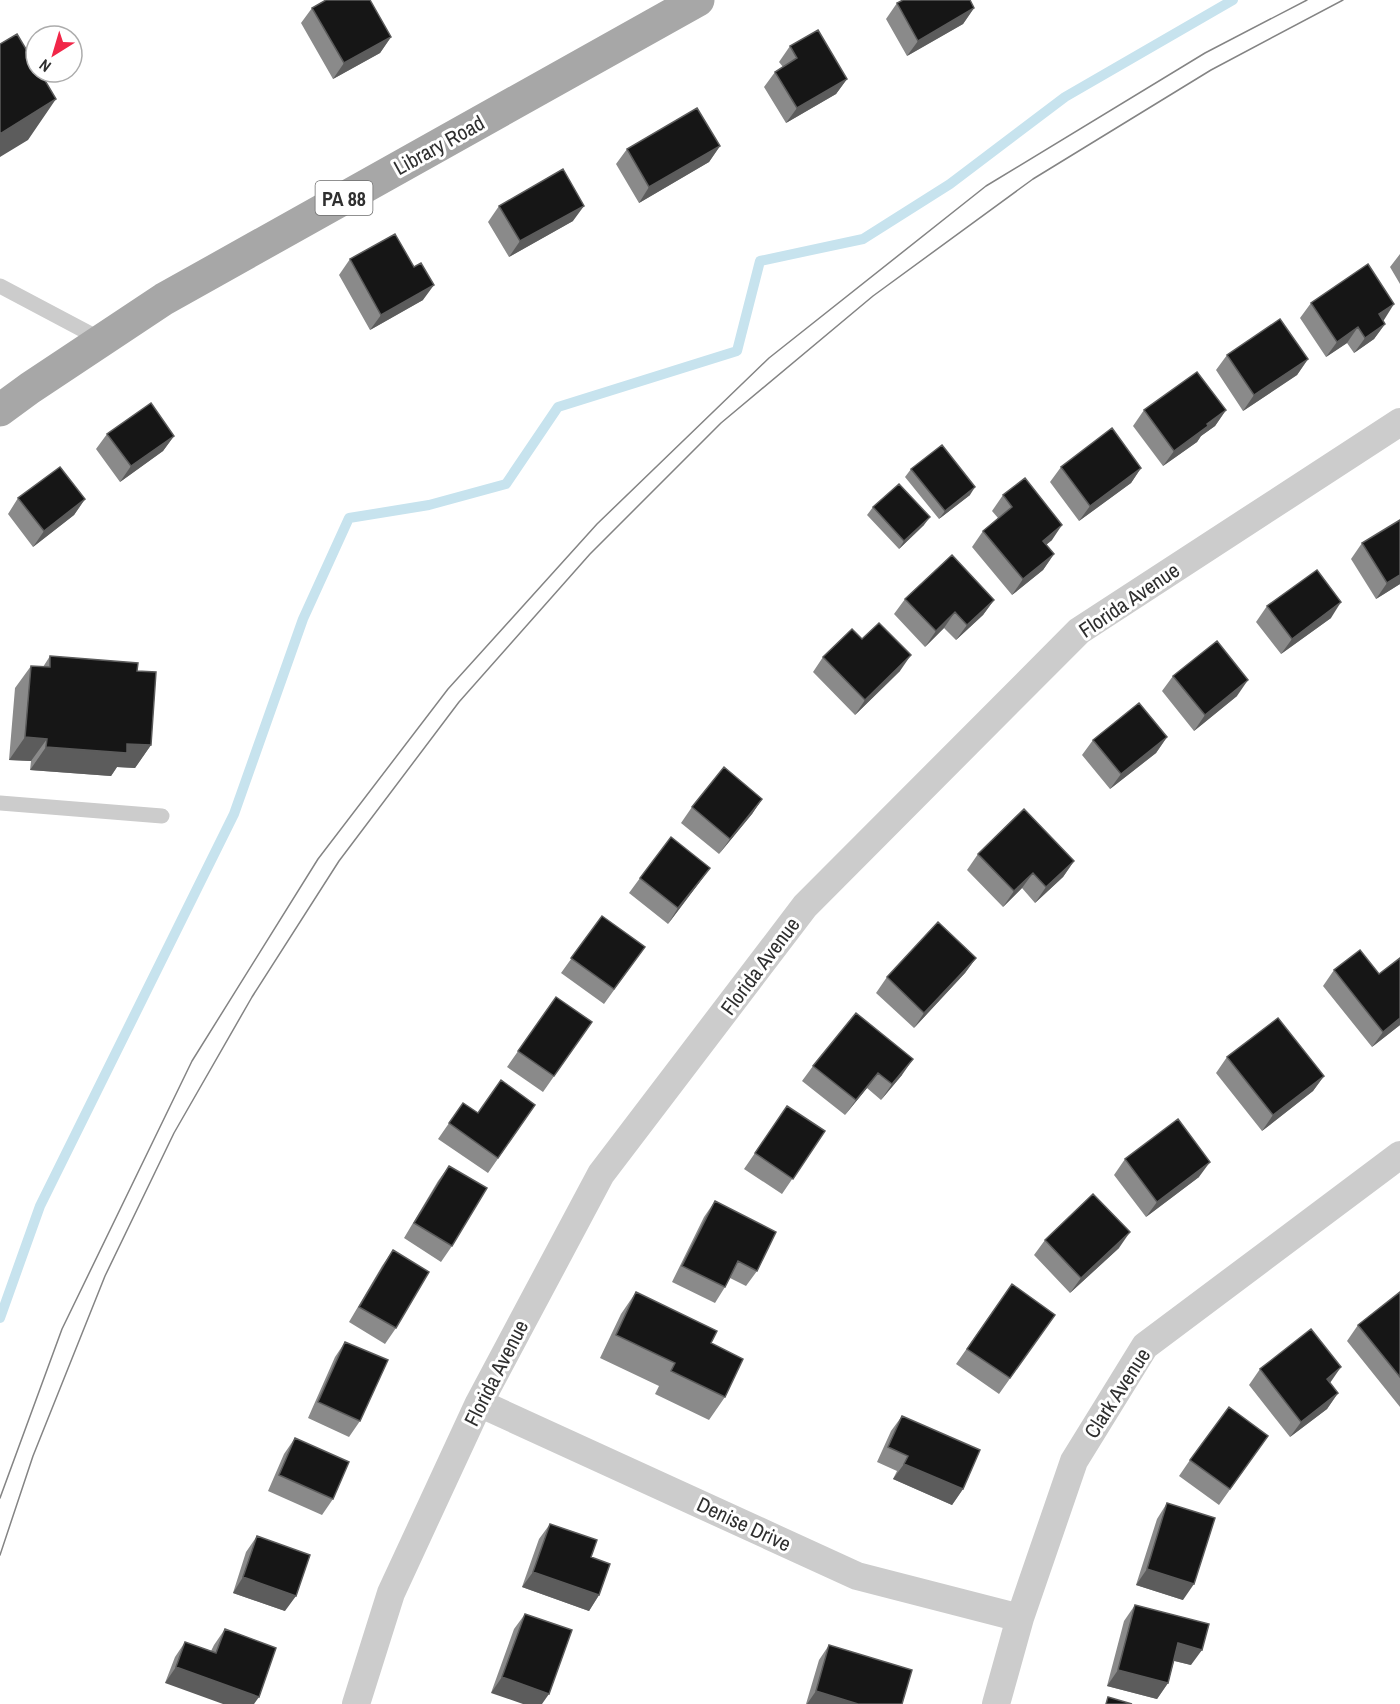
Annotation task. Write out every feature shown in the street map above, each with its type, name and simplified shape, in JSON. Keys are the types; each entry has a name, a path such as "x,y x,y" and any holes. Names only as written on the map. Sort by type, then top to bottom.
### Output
{"main road":[{"name":"Library Road","path":"0,410 164,299 698,0"}],"street":[{"name":"Florida Avenue","path":"356,1704 391,1593 478,1403 601,1174 805,906 1079,632 1400,422"},
{"name":"Clark Avenue","path":"996,1704 1020,1618 1074,1461 1145,1346 1400,1155"},
{"name":"Denise Drive","path":"478,1403 858,1576 1020,1618"}],"lane":[{"path":"0,286 102,340"},
{"path":"0,803 162,816"}],"building":[{"path":"326,0 370,0 391,37 344,63 312,8"},
{"path":"903,0 970,0 974,8 918,41 897,3"},
{"path":"818,30 847,79 797,108 775,72 797,58 790,46"},
{"path":"17,34 24,46 24,84 47,84 56,99 0,134 0,44"},
{"path":"697,108 720,146 649,187 627,149"},
{"path":"563,169 584,206 520,241 499,206"},
{"path":"395,234 414,267 421,263 434,285 381,315 350,259"},
{"path":"1368,264 1394,304 1379,314 1385,324 1365,338 1358,327 1337,342 1311,303"},
{"path":"1280,319 1308,359 1254,395 1227,355"},
{"path":"1197,372 1226,410 1174,451 1144,410"},
{"path":"151,403 174,436 131,466 107,434"},
{"path":"1112,428 1141,468 1090,506 1061,467"},
{"path":"942,445 975,487 945,511 911,469"},
{"path":"60,467 85,499 44,531 18,498"},
{"path":"1025,478 1062,525 1043,541 1054,554 1023,579 983,531 1012,507 1003,495"},
{"path":"899,484 930,517 904,541 873,507"},
{"path":"1400,520 1400,575 1387,583 1362,543"},
{"path":"952,555 994,600 967,625 955,612 936,631 905,599"},
{"path":"1317,570 1341,602 1292,639 1267,606"},
{"path":"879,623 911,655 865,700 823,657 852,629 862,639"},
{"path":"1217,641 1248,680 1205,715 1173,676"},
{"path":"50,656 138,663 137,671 156,672 151,745 127,744 127,753 46,747 47,739 25,737 31,666 50,667"},
{"path":"1139,703 1167,737 1121,774 1093,740"},
{"path":"724,767 762,799 730,839 692,807"},
{"path":"1024,809 1074,861 1046,887 1033,873 1014,891 978,854"},
{"path":"671,837 710,868 678,908 640,878"},
{"path":"602,916 645,947 614,989 571,958"},
{"path":"938,922 976,958 924,1013 887,977"},
{"path":"1360,950 1379,974 1400,958 1400,1018 1383,1032 1334,970"},
{"path":"556,997 592,1022 554,1076 518,1051"},
{"path":"856,1013 913,1059 892,1084 878,1073 856,1100 813,1066"},
{"path":"1278,1018 1324,1076 1273,1115 1227,1057"},
{"path":"501,1080 535,1105 498,1158 449,1123 463,1103 478,1113"},
{"path":"787,1106 825,1131 793,1179 755,1153"},
{"path":"1178,1119 1210,1162 1157,1202 1125,1159"},
{"path":"449,1166 487,1188 452,1246 414,1223"},
{"path":"1093,1194 1130,1232 1081,1278 1045,1240"},
{"path":"715,1201 776,1232 757,1271 738,1261 725,1287 682,1266"},
{"path":"393,1250 429,1272 396,1328 359,1307"},
{"path":"1012,1284 1055,1315 1010,1378 967,1349"},
{"path":"636,1292 717,1331 711,1343 743,1359 725,1397 671,1371 675,1363 616,1335"},
{"path":"1400,1292 1400,1377 1358,1325"},
{"path":"1311,1329 1341,1367 1327,1379 1338,1393 1301,1422 1260,1369"},
{"path":"345,1342 388,1360 360,1421 318,1402"},
{"path":"1229,1407 1268,1436 1230,1489 1190,1460"},
{"path":"902,1416 980,1450 963,1489 904,1464 908,1456 888,1447"},
{"path":"295,1438 349,1462 333,1499 279,1475"},
{"path":"1167,1503 1215,1518 1194,1584 1147,1569"},
{"path":"550,1524 597,1540 591,1557 610,1564 599,1595 533,1572"},
{"path":"257,1536 310,1555 296,1596 243,1577"},
{"path":"1135,1605 1209,1624 1202,1650 1178,1643 1168,1683 1118,1670"},
{"path":"525,1614 572,1630 549,1694 502,1677"},
{"path":"225,1629 276,1648 259,1697 176,1667 185,1642 216,1653"},
{"path":"829,1645 912,1670 902,1704 858,1704 816,1691"},
{"path":"1108,1697 1132,1704 1106,1704"}],"waterway":[{"path":"0,1318 40,1206 234,814 303,619 349,518 429,505 506,484 558,407 737,351 760,261 863,239 950,184 1065,97 1233,0"}],"tram line":[{"path":"0,1498 62,1329 192,1061 318,859 448,689 597,524 769,358 986,186 1205,53 1307,0"},
{"path":"0,1555 33,1456 105,1276 174,1133 252,997 339,861 459,702 590,554 721,423 873,296 1033,179 1211,70 1343,0"}]}
